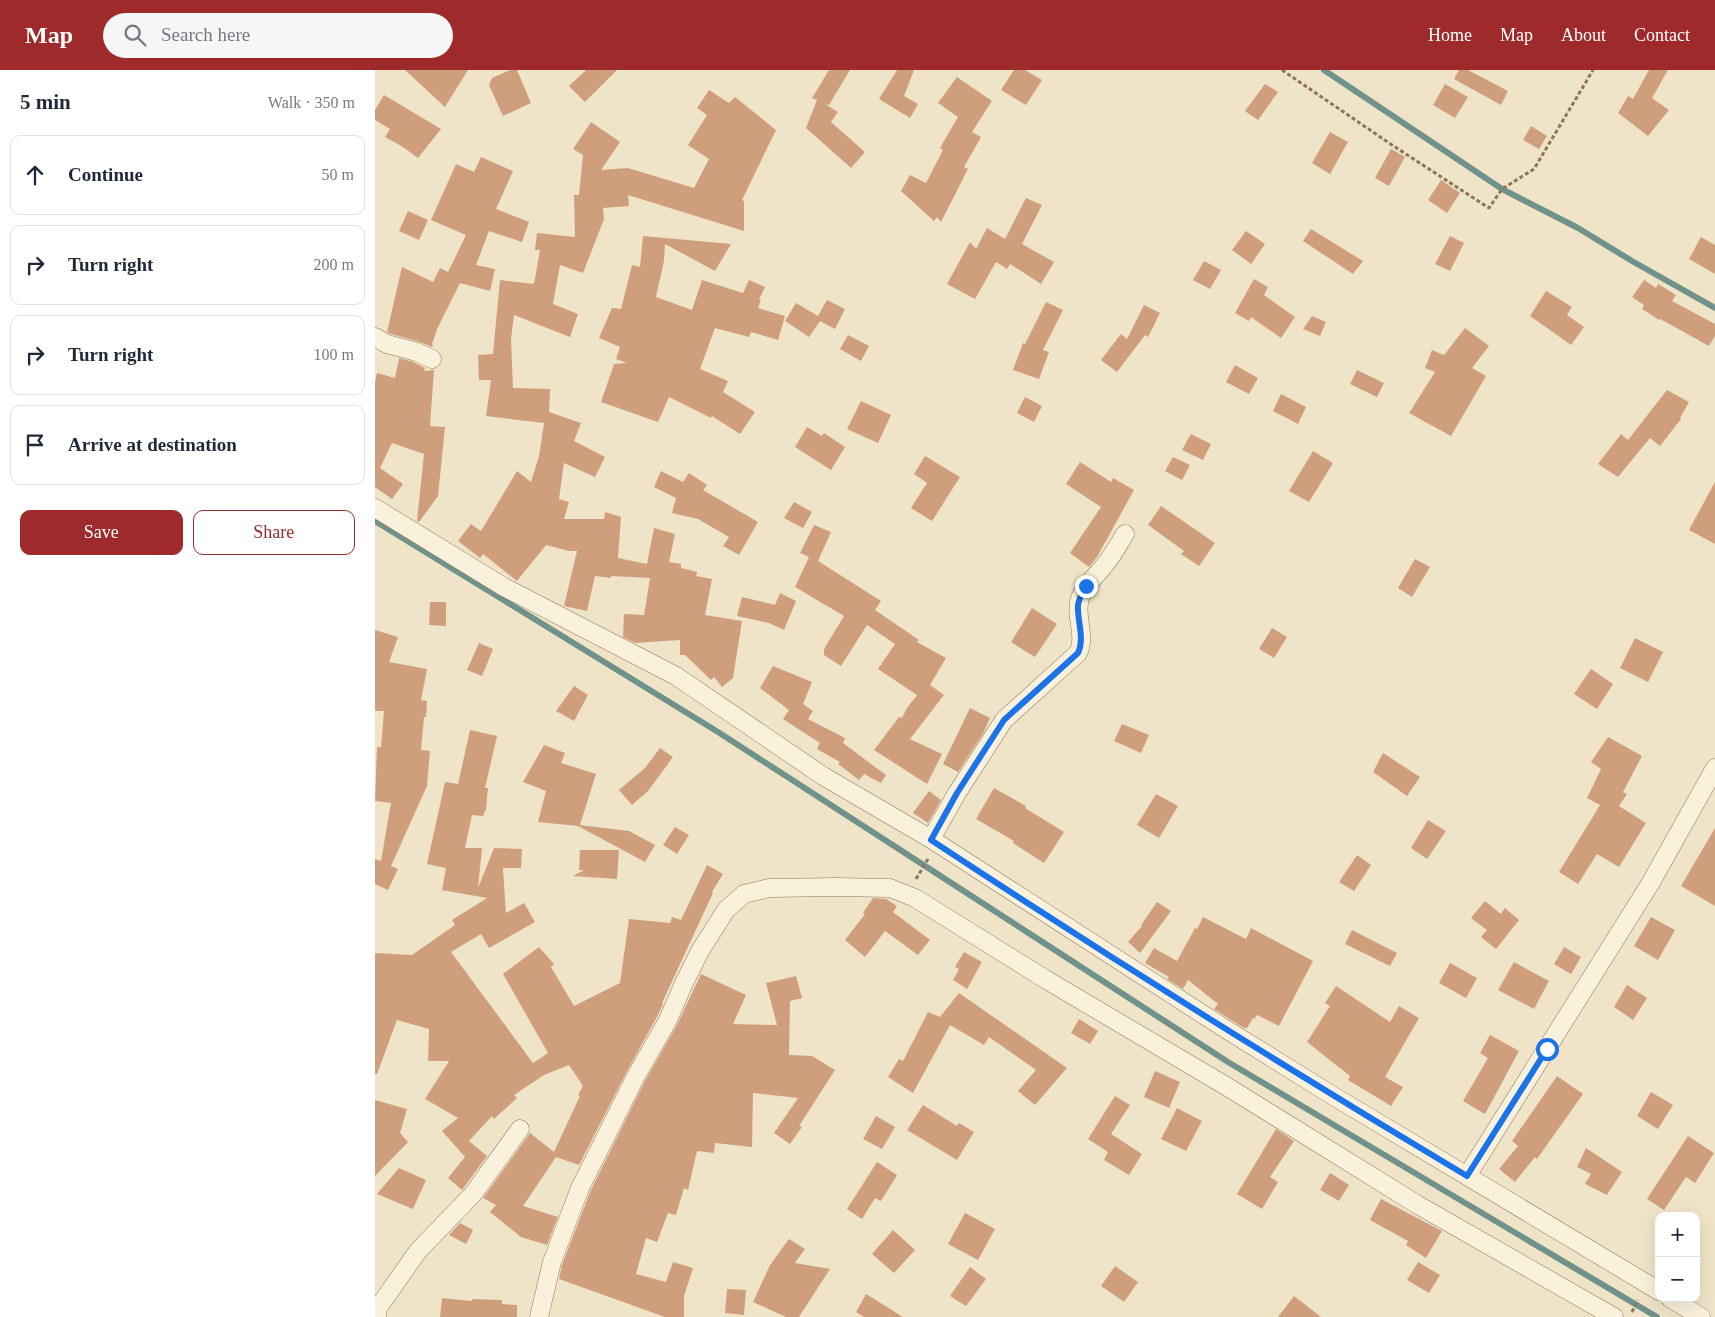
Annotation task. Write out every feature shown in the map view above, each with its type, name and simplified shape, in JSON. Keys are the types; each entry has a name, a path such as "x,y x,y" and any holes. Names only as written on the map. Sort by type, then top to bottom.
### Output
{"street":[{"path":"375,337 387,344 417,352 432,359"},
{"path":"375,508 503,587 676,676 931,847 1240,1038 1655,1289"},
{"path":"931,847 957,793 1004,720 1078,653 1081,645 1079,599 1086,586 1104,566 1125,534"},
{"path":"1467,1176 1649,884 1715,768"},
{"path":"539,1317 552,1262 580,1188 636,1076 667,1022 684,983 725,910 744,894 769,888 836,887 890,888 915,898 1037,974 1226,1086 1418,1204 1614,1317"},
{"path":"377,1317 378,1308 418,1250 473,1194 520,1129"},
{"path":"1677,1302 1701,1317"}],"path":[{"path":"1282,70 1489,208 1502,189 1534,169 1593,70"},
{"path":"916,879 931,847"},
{"path":"1631,1314 1641,1295"}],"building":[{"path":"405,70 468,70 445,107"},
{"path":"510,70 517,70 531,103 503,116 489,85 492,78"},
{"path":"586,70 617,70 585,102 569,86"},
{"path":"829,70 850,70 829,105 825,104 838,112 831,122 865,152 851,168 806,128 817,100 812,98"},
{"path":"897,70 914,70 904,96 918,104 910,118 879,99"},
{"path":"1014,70 1025,70 1042,80 1026,105 1001,90"},
{"path":"1459,70 1468,70 1508,91 1501,105 1454,79"},
{"path":"1649,70 1668,70 1652,98 1669,110 1648,136 1618,113 1628,96 1633,99"},
{"path":"957,77 992,101 972,132 981,137 964,167 968,169 941,222 937,217 934,221 901,191 910,175 926,183 943,150 940,148 958,117 938,103"},
{"path":"1265,84 1278,92 1258,120 1245,111"},
{"path":"1445,84 1468,97 1455,118 1433,105"},
{"path":"709,90 729,103 735,97 776,130 742,200 744,201 744,231 628,195 629,206 603,208 604,219 583,273 560,265 553,304 578,314 570,337 514,315 511,339 513,388 550,389 549,412 581,423 574,441 605,457 595,477 564,463 559,499 569,502 564,519 604,519 605,512 621,517 618,558 647,564 654,528 675,534 669,562 681,564 681,568 697,572 696,576 712,579 705,615 742,621 733,678 722,687 714,677 711,680 685,655 680,655 680,640 635,643 623,637 624,614 644,615 650,578 595,576 587,611 564,606 577,551 569,551 546,545 517,581 483,554 480,558 458,541 471,524 481,531 517,471 531,482 539,456 544,423 486,416 491,380 479,380 478,355 493,354 500,280 534,284 540,250 535,250 537,233 575,237 574,195 579,195 583,155 573,149 591,122 620,142 601,170 628,168 694,188 709,159 688,145 707,115 697,108"},
{"path":"384,95 441,129 418,158 385,137 390,129 375,120 375,110"},
{"path":"1531,126 1547,136 1539,149 1523,140"},
{"path":"1330,132 1348,142 1330,174 1312,163"},
{"path":"1391,149 1405,157 1389,186 1375,178"},
{"path":"481,157 513,171 496,209 529,222 522,242 489,231 476,265 495,269 490,291 460,283 438,327 432,347 387,332 402,267 433,282 440,268 448,272 466,235 431,220 456,164 474,172"},
{"path":"1441,180 1460,193 1447,213 1428,200"},
{"path":"1026,198 1042,205 1022,244 1054,262 1041,284 1010,264 1007,269 996,262 975,299 947,284 970,242 976,249 987,228 1005,239"},
{"path":"408,211 428,220 419,240 399,231"},
{"path":"1311,229 1363,261 1353,274 1303,241"},
{"path":"1246,231 1265,244 1251,264 1232,250"},
{"path":"643,236 731,244 715,271 665,244 664,261 656,297 692,310 702,280 743,293 749,280 765,287 759,299 761,300 758,308 785,316 778,340 751,332 749,337 715,328 700,369 728,381 723,392 755,412 740,434 712,416 711,418 669,397 658,422 601,402 614,364 627,363 616,359 620,347 599,338 612,308 621,309 632,265 640,267"},
{"path":"1450,236 1464,243 1450,271 1435,264"},
{"path":"1701,237 1715,245 1715,274 1689,259"},
{"path":"1204,261 1221,270 1210,289 1193,280"},
{"path":"1254,279 1268,287 1264,295 1295,317 1281,338 1251,317 1249,321 1235,313"},
{"path":"1644,280 1656,288 1658,284 1676,295 1672,301 1715,324 1715,336 1709,346 1642,309 1644,305 1632,297"},
{"path":"1546,291 1572,307 1567,315 1584,327 1571,345 1530,316"},
{"path":"827,300 845,309 835,329 820,321 809,337 785,321 796,303 818,316"},
{"path":"1046,302 1063,310 1043,350 1049,352 1039,379 1013,370 1023,343 1025,344"},
{"path":"1144,305 1160,313 1148,337 1145,335 1117,372 1101,360 1121,334 1127,339"},
{"path":"1312,316 1326,322 1320,336 1303,329"},
{"path":"1465,328 1489,346 1472,368 1486,376 1451,436 1409,413 1435,372 1425,368 1432,350 1444,355"},
{"path":"848,335 869,346 861,361 840,349"},
{"path":"399,358 425,368 424,371 434,370 430,426 445,427 438,496 419,522 417,521 424,454 392,443 380,468 403,484 392,499 375,487 375,382 377,373 395,378"},
{"path":"1235,365 1258,378 1249,394 1226,382"},
{"path":"1357,370 1384,383 1377,397 1350,384"},
{"path":"1667,390 1689,402 1681,419 1660,446 1650,438 1618,477 1598,464 1621,434 1628,440"},
{"path":"1281,394 1306,407 1298,424 1273,411"},
{"path":"1025,397 1042,406 1034,422 1017,413"},
{"path":"861,401 891,415 878,443 847,429"},
{"path":"807,427 822,436 824,433 845,447 831,470 795,447"},
{"path":"1191,434 1211,444 1203,460 1182,450"},
{"path":"1313,451 1333,463 1309,502 1289,491"},
{"path":"925,456 960,477 932,521 911,508 927,483 914,474"},
{"path":"1173,457 1190,465 1182,480 1165,471"},
{"path":"1080,462 1111,482 1113,478 1134,490 1097,557 1089,567 1070,553 1101,507 1066,484"},
{"path":"661,471 683,482 689,473 707,485 703,490 758,522 739,555 723,546 729,537 698,519 672,513 676,498 654,487"},
{"path":"1715,482 1715,544 1689,530"},
{"path":"794,502 812,512 803,528 784,518"},
{"path":"1161,506 1215,543 1199,566 1181,554 1184,551 1148,525"},
{"path":"814,525 831,532 818,561 881,601 875,610 919,640 917,642 946,658 930,685 944,695 910,739 942,754 927,784 874,750 899,717 902,718 917,695 878,669 895,644 867,625 841,666 824,655 824,649 844,616 795,587 809,557 800,553"},
{"path":"1415,559 1430,567 1412,597 1398,588"},
{"path":"780,593 796,601 784,630 769,623 737,616 742,597 775,605"},
{"path":"430,602 446,602 446,626 429,625"},
{"path":"1032,608 1057,624 1035,657 1011,642"},
{"path":"1272,628 1287,637 1274,658 1259,649"},
{"path":"375,630 398,637 389,662 427,669 421,700 427,701 421,750 430,751 427,786 391,866 398,869 388,890 375,884 375,859 381,861 391,803 375,801 377,747 381,747 384,711 375,711"},
{"path":"1635,638 1663,652 1648,682 1620,668"},
{"path":"479,643 493,649 482,676 467,670"},
{"path":"773,666 812,682 803,704 813,711 808,719 845,738 843,743 886,775 881,783 864,774 859,780 838,764 840,762 817,749 820,743 783,719 789,710 760,688"},
{"path":"1591,669 1613,684 1597,709 1574,694"},
{"path":"574,686 588,695 574,721 556,711"},
{"path":"970,708 990,718 984,732 958,772 943,764"},
{"path":"1122,724 1149,735 1141,753 1114,741"},
{"path":"470,730 497,736 485,788 488,788 486,809 483,816 472,815 465,848 482,848 478,888 494,848 522,849 521,868 503,868 506,913 524,903 535,922 489,948 481,934 451,952 533,1063 548,1053 503,974 539,947 554,964 551,967 574,1006 620,983 629,919 670,923 672,917 681,920 707,865 723,874 712,892 657,1017 579,1165 556,1157 523,1206 558,1217 547,1245 521,1237 490,1212 496,1205 483,1198 530,1133 554,1152 583,1086 569,1065 544,1075 514,1095 517,1098 494,1119 492,1116 469,1141 487,1156 462,1190 448,1178 465,1157 442,1131 458,1118 425,1099 449,1061 428,1061 429,1029 397,1020 377,1074 375,1074 375,953 412,955 455,925 452,920 487,898 442,890 446,868 427,864 445,782 458,784"},
{"path":"1608,737 1642,756 1623,792 1627,794 1619,806 1646,823 1619,867 1597,854 1578,884 1559,872 1600,805 1587,798 1601,769 1591,762"},
{"path":"544,745 565,753 561,763 596,774 580,825 629,831 655,845 645,862 578,826 538,822 546,791 523,782"},
{"path":"660,748 673,757 648,791 632,805 619,790 645,768"},
{"path":"1383,753 1420,777 1407,796 1373,772"},
{"path":"994,788 1026,806 1025,808 1064,832 1044,863 1013,843 1014,841 976,819"},
{"path":"929,791 941,800 928,823 913,813"},
{"path":"1156,794 1178,806 1159,838 1137,825"},
{"path":"1428,820 1446,831 1427,859 1411,848"},
{"path":"675,827 689,835 677,854 663,845"},
{"path":"1715,828 1715,906 1681,886"},
{"path":"580,850 619,850 617,879 573,876 584,870 579,870"},
{"path":"1357,855 1371,865 1354,891 1339,882"},
{"path":"873,898 886,899 897,906 893,912 930,940 918,955 885,931 865,957 845,940 865,914 863,913"},
{"path":"1485,901 1501,914 1505,908 1519,920 1496,949 1481,937 1487,930 1471,918"},
{"path":"1157,902 1171,911 1140,953 1128,942 1142,926"},
{"path":"1203,917 1246,939 1251,928 1313,961 1279,1026 1257,1015 1247,1028 1244,1028 1214,1009 1218,1004 1188,980 1183,989 1167,979 1169,977 1145,963 1154,948 1177,961"},
{"path":"1651,917 1675,930 1658,960 1634,946"},
{"path":"1352,930 1397,953 1390,966 1345,944"},
{"path":"1564,947 1581,957 1571,974 1554,964"},
{"path":"964,952 982,962 967,989 953,980 959,969 955,967"},
{"path":"1514,962 1549,981 1534,1009 1498,990"},
{"path":"1450,963 1477,978 1466,998 1439,983"},
{"path":"701,974 746,995 733,1024 777,1025 766,983 796,976 802,998 790,1001 789,1055 812,1056 835,1070 799,1126 802,1127 790,1144 774,1133 798,1098 753,1093 752,1147 715,1143 714,1153 697,1151 688,1190 684,1188 676,1215 668,1213 657,1242 646,1238 636,1274 666,1282 673,1262 693,1268 684,1296 684,1317 665,1317 559,1279 562,1265 590,1192 645,1081 676,1027"},
{"path":"1627,985 1647,998 1633,1020 1614,1007"},
{"path":"1336,986 1390,1022 1399,1006 1419,1018 1385,1077 1403,1087 1391,1106 1348,1080 1350,1076 1307,1042 1330,1006 1325,1003"},
{"path":"959,993 1067,1068 1035,1105 1018,1091 1036,1070 989,1037 984,1045 950,1025 913,1093 888,1077 899,1059 903,1061 928,1012 940,1017"},
{"path":"1079,1019 1098,1031 1090,1044 1071,1033"},
{"path":"1490,1035 1519,1051 1485,1114 1463,1101 1488,1058 1480,1053"},
{"path":"1155,1071 1180,1082 1169,1108 1144,1097"},
{"path":"1557,1076 1583,1094 1537,1159 1535,1157 1515,1182 1499,1169 1518,1146 1512,1141"},
{"path":"1651,1092 1673,1105 1658,1129 1637,1116"},
{"path":"1115,1096 1130,1105 1111,1134 1142,1154 1129,1175 1104,1160 1108,1152 1088,1139"},
{"path":"375,1100 407,1109 400,1133 408,1142 375,1176"},
{"path":"923,1105 957,1126 959,1123 974,1132 957,1160 907,1130"},
{"path":"1177,1108 1202,1121 1186,1151 1161,1139"},
{"path":"876,1116 895,1127 882,1149 863,1139"},
{"path":"1276,1129 1294,1141 1270,1177 1278,1182 1262,1209 1237,1194"},
{"path":"1688,1136 1714,1153 1695,1183 1686,1177 1664,1210 1647,1199"},
{"path":"1586,1148 1622,1172 1607,1195 1585,1184 1591,1174 1577,1167"},
{"path":"877,1162 897,1175 881,1201 875,1198 862,1219 847,1209"},
{"path":"399,1168 426,1180 413,1209 377,1194"},
{"path":"1330,1173 1349,1185 1339,1201 1320,1190"},
{"path":"1381,1199 1442,1231 1426,1258 1406,1245 1408,1241 1370,1220"},
{"path":"965,1213 995,1229 978,1260 948,1244"},
{"path":"460,1223 473,1230 466,1244 449,1235"},
{"path":"893,1230 915,1250 894,1273 872,1254"},
{"path":"789,1239 805,1249 795,1263 830,1269 799,1317 786,1317 753,1302 770,1265"},
{"path":"1418,1262 1440,1275 1429,1293 1407,1280"},
{"path":"1115,1266 1138,1282 1124,1302 1101,1286"},
{"path":"970,1267 986,1279 966,1306 950,1296"},
{"path":"727,1289 746,1290 744,1315 725,1313"},
{"path":"866,1294 903,1317 864,1317 856,1312"},
{"path":"1294,1296 1321,1317 1278,1317"},
{"path":"442,1298 472,1301 472,1299 502,1300 502,1304 517,1305 517,1317 440,1317"}],"waterway":[{"path":"1324,70 1502,189 1578,228 1715,308"},
{"path":"375,521 718,732 1228,1062 1657,1317"}],"route":[{"path":"1086,586 1079,599 1078,607 1081,645 1078,653 1004,720 957,793 931,840 1224,1028 1467,1176 1547,1049"}]}
